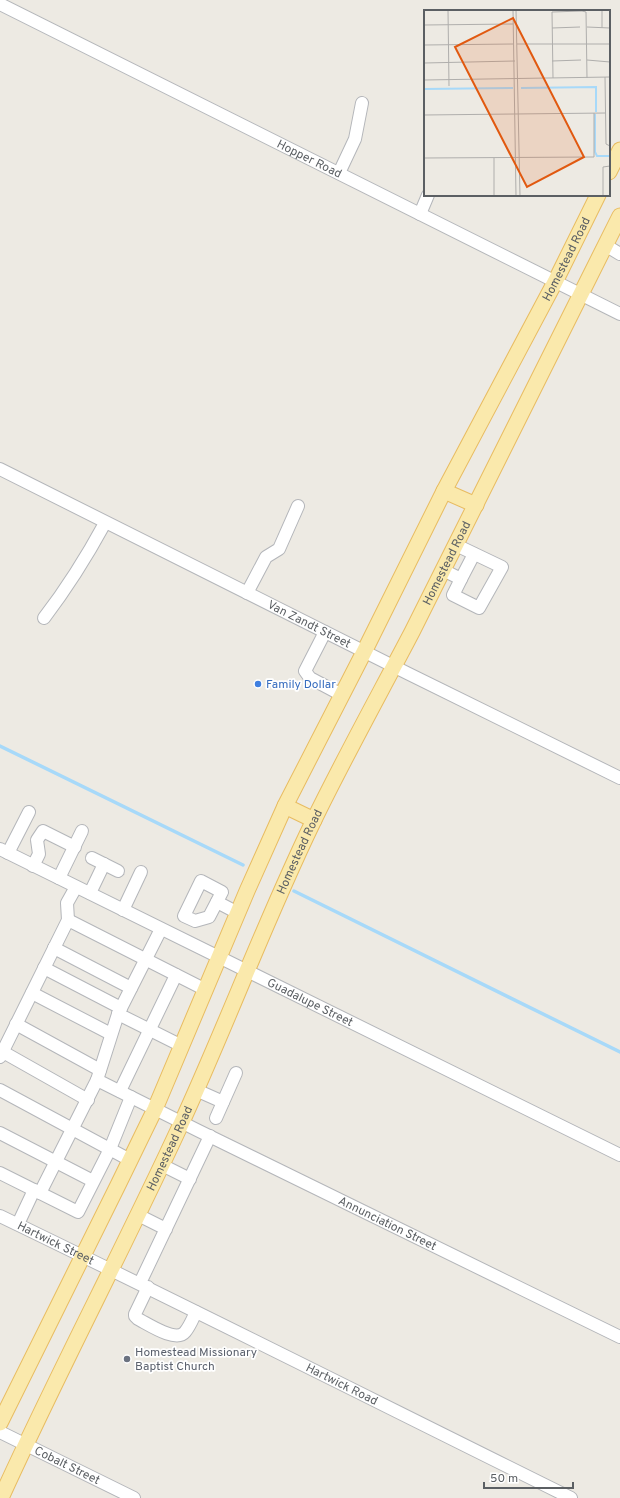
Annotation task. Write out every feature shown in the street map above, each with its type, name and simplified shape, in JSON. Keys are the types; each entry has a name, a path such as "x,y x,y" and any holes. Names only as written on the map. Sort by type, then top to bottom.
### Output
{"main road":[{"path":"610,170 620,150"},
{"name":"Homestead Road","path":"0,1422 155,1109 285,806 444,491 555,282 598,196"},
{"name":"Homestead Road","path":"1,1498 26,1443 112,1270 182,1122 287,878 314,820 456,545 620,216"},
{"path":"444,491 476,505"},
{"path":"285,806 314,820"}],"street":[{"name":"Hopper Road","path":"0,4 555,282 619,312"},
{"path":"339,174 355,139 362,103"},
{"path":"420,214 428,196"},
{"path":"605,245 620,254"},
{"name":"Van Zandt Street","path":"0,469 105,523 620,778"},
{"path":"247,593 266,557 279,549 298,506"},
{"path":"44,618 75,574 105,523"},
{"path":"456,545 502,567 479,608 453,595 474,554"},
{"path":"443,570 461,579"},
{"path":"325,632 305,671 310,678 342,695"},
{"path":"3,852 29,812"},
{"path":"59,878 82,830"},
{"path":"33,866 38,854 37,840 43,831 74,846"},
{"name":"Guadalupe Street","path":"3,852 90,893 620,1155"},
{"path":"92,858 118,871"},
{"path":"90,893 104,864"},
{"path":"122,910 141,872"},
{"path":"201,881 222,892 217,902 209,917 195,921 184,916 201,881"},
{"path":"76,887 68,903 68,920 1,1055 88,1100"},
{"path":"217,902 238,913"},
{"path":"180,938 190,919"},
{"path":"68,920 206,990"},
{"path":"18,1224 56,1162 88,1100 99,1075 119,1011 161,929"},
{"path":"54,948 131,988"},
{"path":"44,968 149,1030 182,1046"},
{"path":"120,1091 176,975"},
{"path":"32,993 111,1034"},
{"name":"Annunciation Street","path":"16,1024 99,1075 120,1091 131,1097 620,1338"},
{"path":"216,1118 236,1073"},
{"path":"0,1090 130,1160"},
{"path":"196,1090 223,1102"},
{"path":"0,1172 78,1212 110,1149 131,1097"},
{"path":"0,1132 93,1181"},
{"path":"196,1312 185,1332 182,1335 176,1336 168,1334 135,1316 144,1285 166,1229 210,1136"},
{"path":"162,1165 190,1179"},
{"path":"138,1215 166,1229"},
{"name":"Hartwick Street","path":"0,1216 112,1270"},
{"name":"Hartwick Road","path":"112,1270 571,1498"},
{"name":"Cobalt Street","path":"0,1432 26,1443 134,1498"}],"waterway":[{"path":"0,746 243,865"},
{"path":"294,891 620,1052"}],"place":[{"name":"Family Dollar","path":"258,684"},
{"name":"Homestead Missionary Baptist Church","path":"127,1359"}]}
